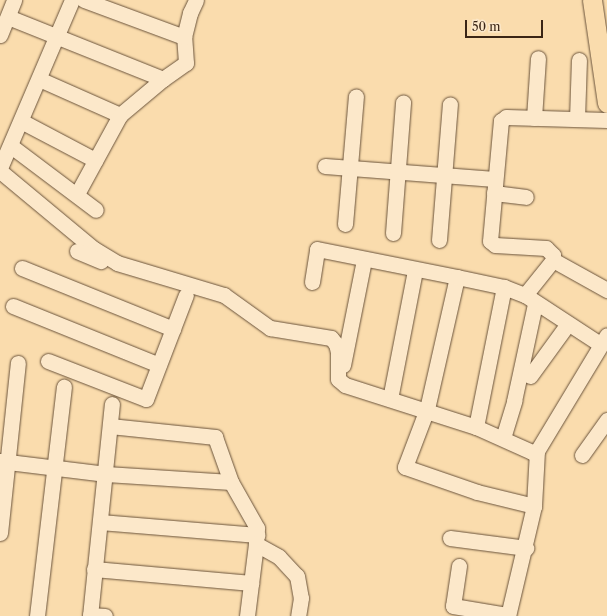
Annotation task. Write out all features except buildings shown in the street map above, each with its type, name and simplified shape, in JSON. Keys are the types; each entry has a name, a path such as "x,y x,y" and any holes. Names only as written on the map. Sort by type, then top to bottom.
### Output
{"main road":[{"path":"592,0 606,92"}],"street":[{"path":"0,35 14,0"},
{"path":"0,168 11,146 56,35 72,0"},
{"path":"84,0 184,37"},
{"path":"77,194 120,115 163,79 186,63 184,37 190,13 196,0"},
{"path":"8,17 163,79"},
{"path":"534,118 538,58"},
{"path":"577,119 579,60"},
{"path":"39,79 120,115"},
{"path":"345,224 356,96"},
{"path":"393,233 403,102"},
{"path":"439,240 450,104"},
{"path":"503,438 514,401 530,299 553,260 552,252 546,248 491,243 488,234 495,186 501,121 506,117 607,120"},
{"path":"21,121 95,160"},
{"path":"11,146 77,194 96,210"},
{"path":"325,166 444,177 495,186 526,197"},
{"path":"0,171 79,245 188,290"},
{"path":"79,245 94,249 117,262 188,290 224,294 275,329 331,338 336,344 337,373 340,382"},
{"path":"312,282 318,248 364,260 415,270 457,276 504,287 530,299 567,325 603,340 537,451 534,506 526,548 511,597 508,616 453,606 459,566"},
{"path":"340,382 364,260"},
{"path":"553,260 607,290"},
{"path":"22,268 173,329"},
{"path":"390,399 415,270"},
{"path":"457,276 427,410 406,468 477,492 534,506"},
{"path":"476,427 504,287"},
{"path":"48,361 146,399 188,290"},
{"path":"13,306 159,364"},
{"path":"530,376 567,325"},
{"path":"0,533 4,462 18,363"},
{"path":"340,382 476,427 532,452 537,451"},
{"path":"37,616 64,387"},
{"path":"105,616 90,615 94,569 106,474 112,404"},
{"path":"582,455 607,420"},
{"path":"110,426 215,437 231,482 254,519 257,540 247,616"},
{"path":"4,462 55,466 106,474 231,482"},
{"path":"100,522 257,540 279,557 296,576 300,592 298,616"},
{"path":"450,538 526,548"},
{"path":"94,569 251,583"}]}
